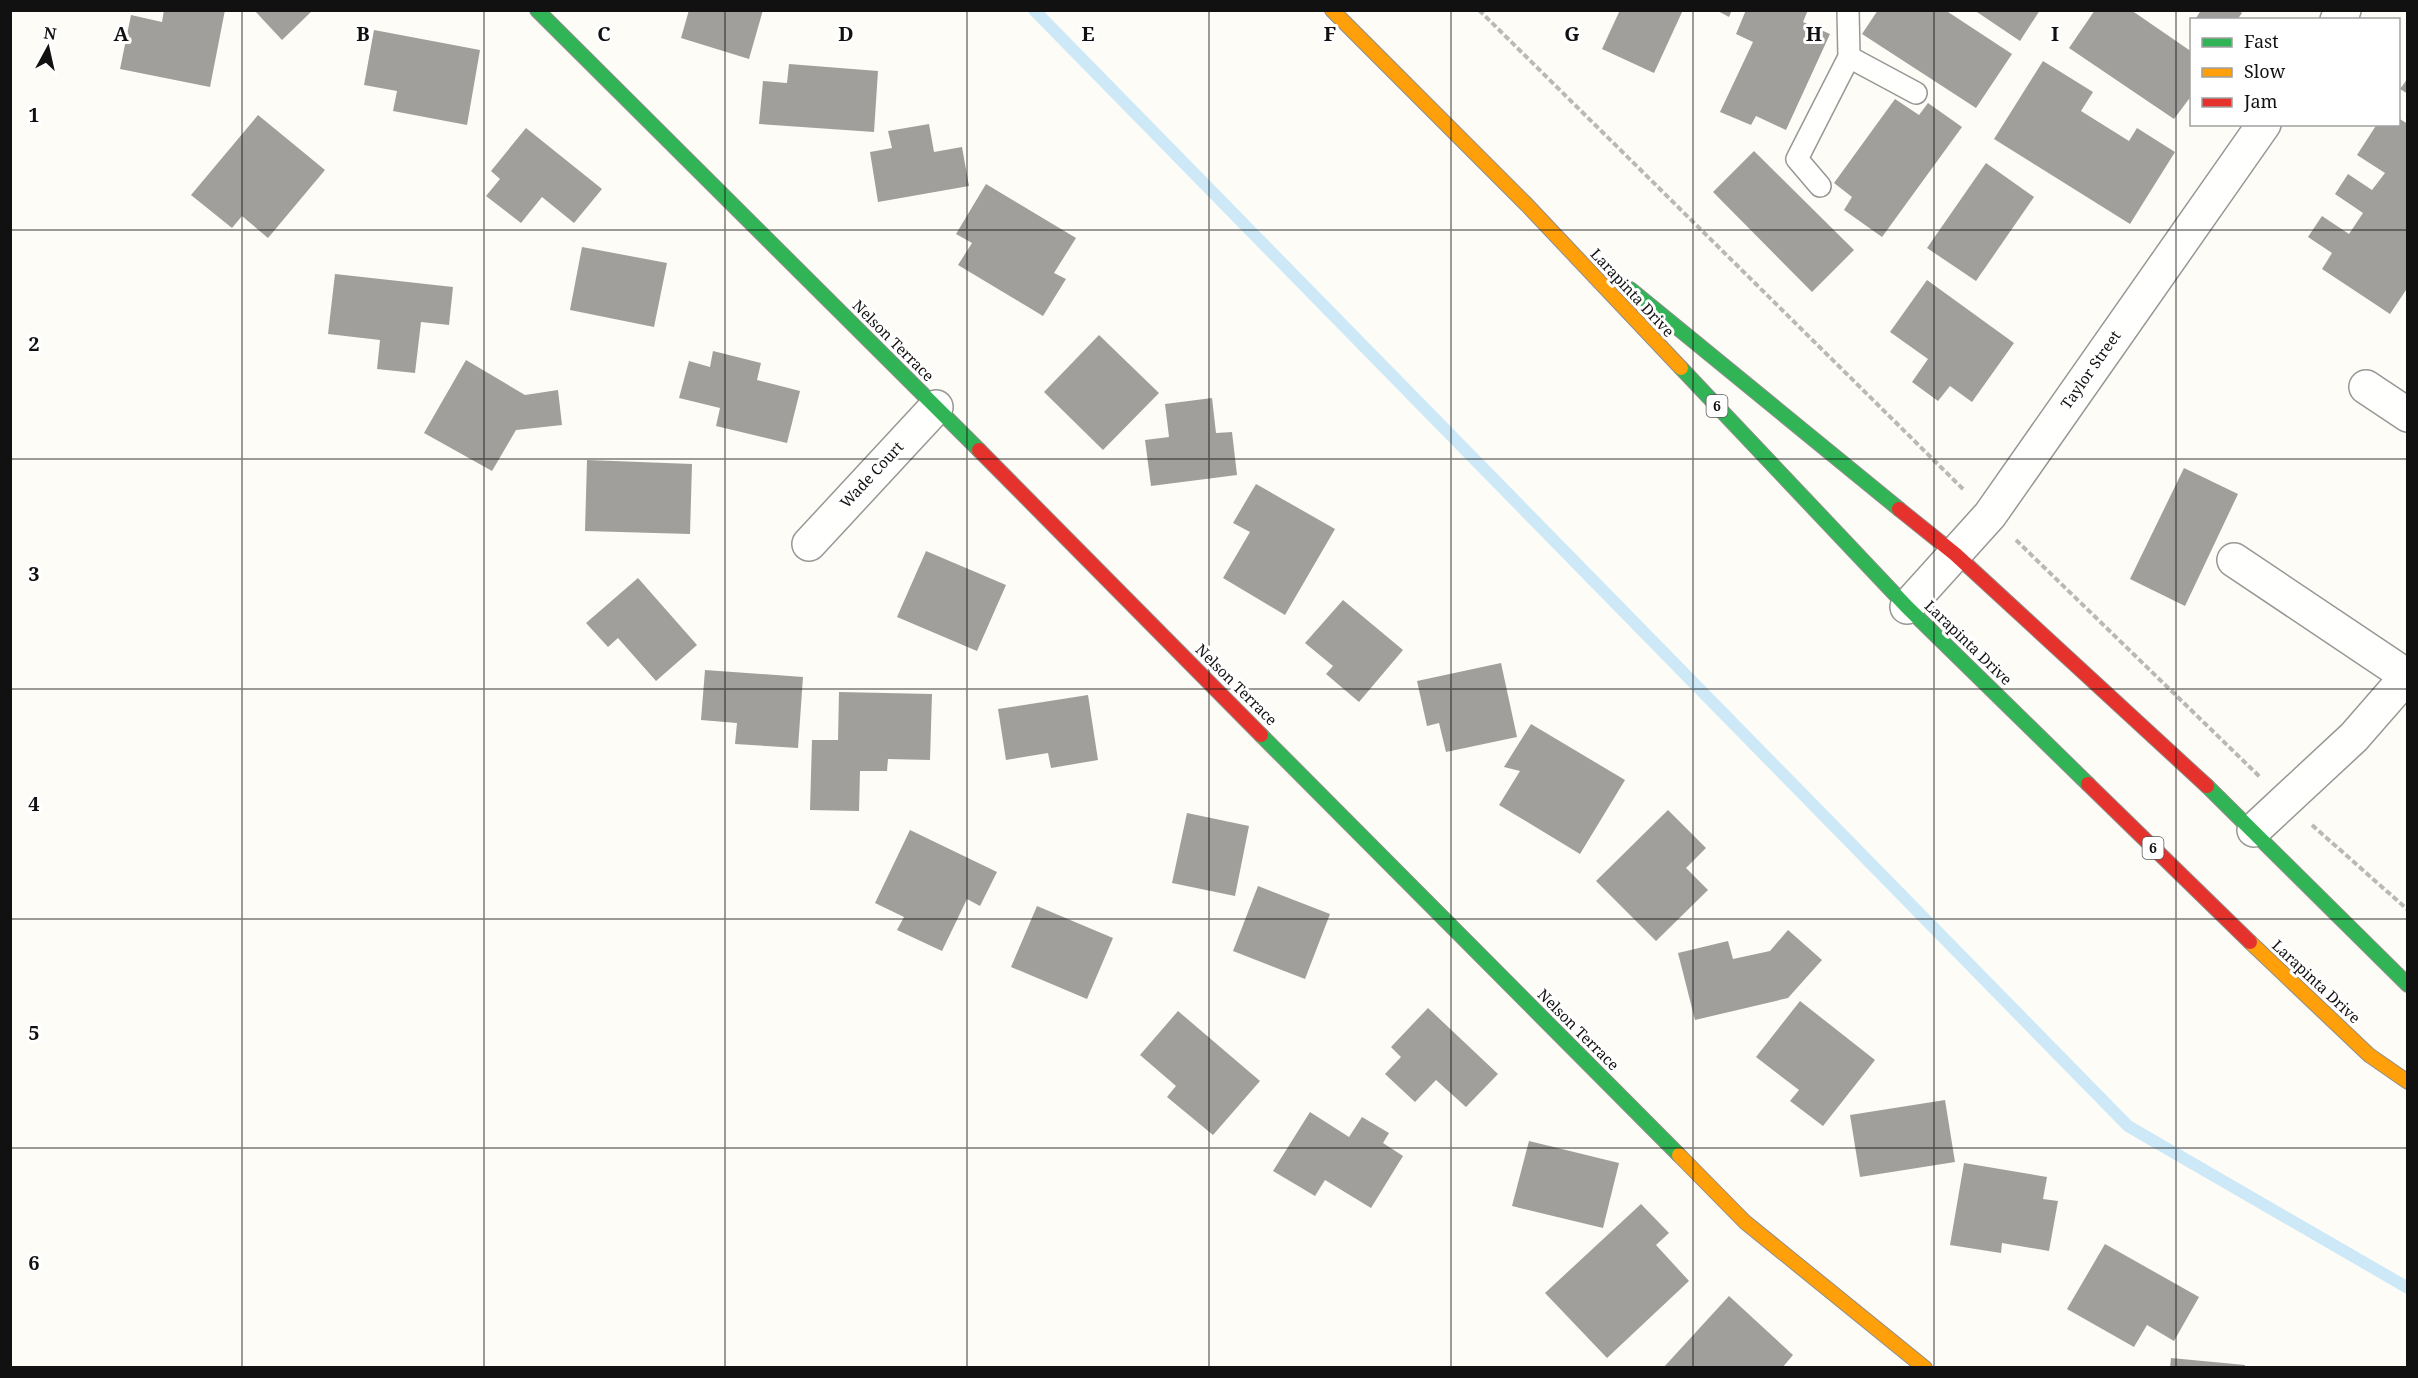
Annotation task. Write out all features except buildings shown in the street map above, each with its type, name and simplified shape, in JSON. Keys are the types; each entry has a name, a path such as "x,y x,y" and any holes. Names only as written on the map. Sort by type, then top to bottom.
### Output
{"main road":[{"name":"Nelson Terrace","path":"537,10 936,407 1745,1222 1925,1368"},
{"name":"Larapinta Drive","path":"1332,10 1527,205 1906,607 2369,1055 2408,1082"},
{"name":"Larapinta Drive","path":"1527,205 1955,554 2254,830 2408,985"}],"street":[{"name":"Taylor Street","path":"1906,607 1990,515 2263,126"},
{"path":"2366,387 2408,415"},
{"name":"Wade Court","path":"809,544 936,407"},
{"path":"2234,560 2407,675 2354,737 2254,830"}],"lane":[{"path":"1820,186 1797,159 1849,57 1848,10"},
{"path":"1849,57 1916,93"}],"path":[{"path":"1479,10 1990,515 2285,801 2408,910"}],"waterway":[{"path":"1034,10 2128,1126 2408,1288"}],"traffic: fast":[{"path":"537,10 979,450"},
{"path":"1630,289 1899,509"},
{"path":"1681,368 1907,607 2088,784"},
{"path":"1261,735 1679,1155"},
{"path":"2207,786 2408,985"}],"traffic: slow":[{"path":"1332,10 1527,205 1681,368"},
{"path":"2250,942 2369,1055 2408,1082"},
{"path":"1679,1155 1745,1222 1925,1368"}],"traffic: jam":[{"path":"979,450 1261,735"},
{"path":"1899,509 1955,554 2207,786"},
{"path":"2088,784 2250,942"}]}
